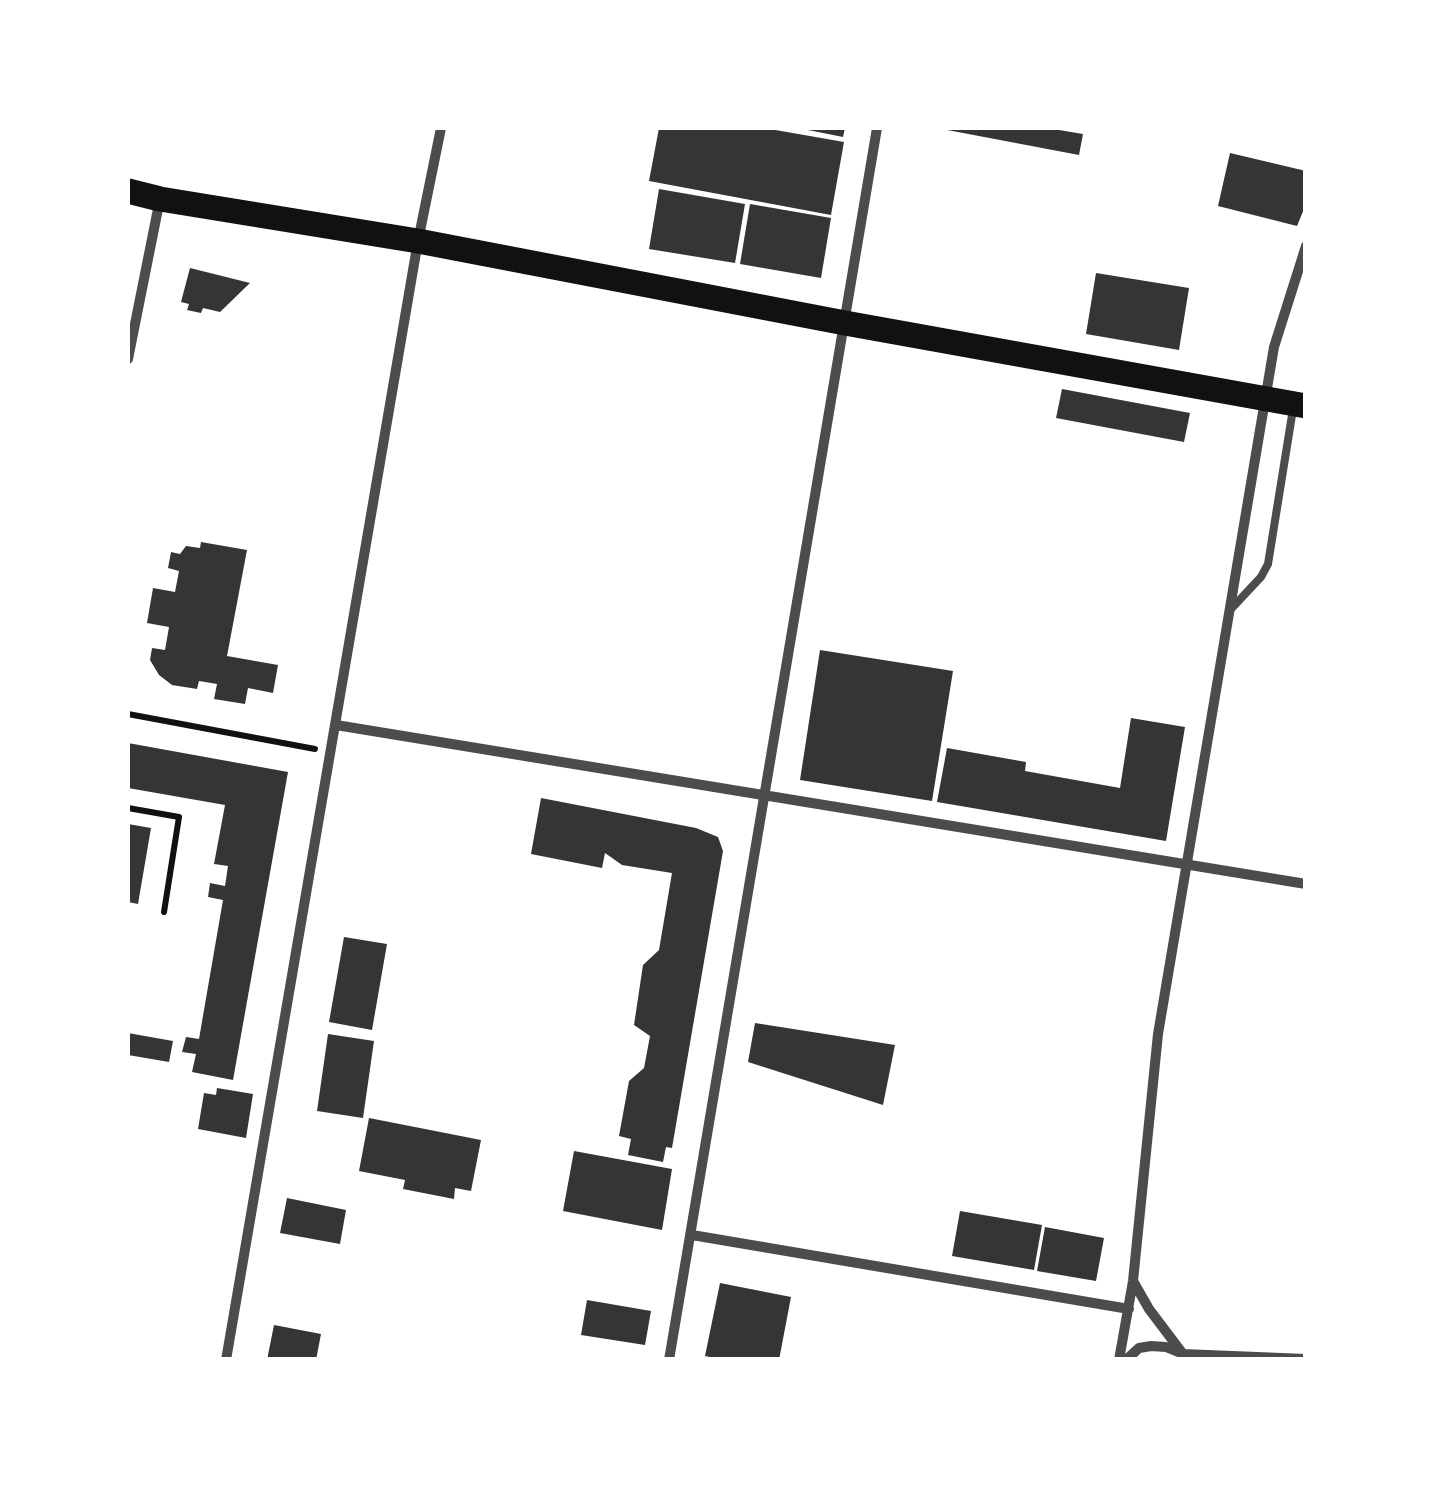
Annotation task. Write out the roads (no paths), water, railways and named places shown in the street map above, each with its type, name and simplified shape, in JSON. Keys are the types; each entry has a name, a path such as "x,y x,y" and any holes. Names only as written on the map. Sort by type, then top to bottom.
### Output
{"main road":[{"path":"128,183 160,198"},
{"path":"128,190 1300,405"}],"street":[{"path":"226,1360 418,241 442,128"},
{"path":"670,1360 876,128"},
{"path":"128,358 160,198"},
{"path":"1123,1360 1158,1034 1274,346 1306,246"},
{"path":"336,725 1306,884"},
{"path":"692,1235 1129,1309"},
{"path":"1133,1280 1185,1357"},
{"path":"1123,1360 1139,1348 1151,1346 1166,1347 1185,1357 1306,1359"}],"lane":[{"path":"1231,609 1268,564 1300,405"}]}
